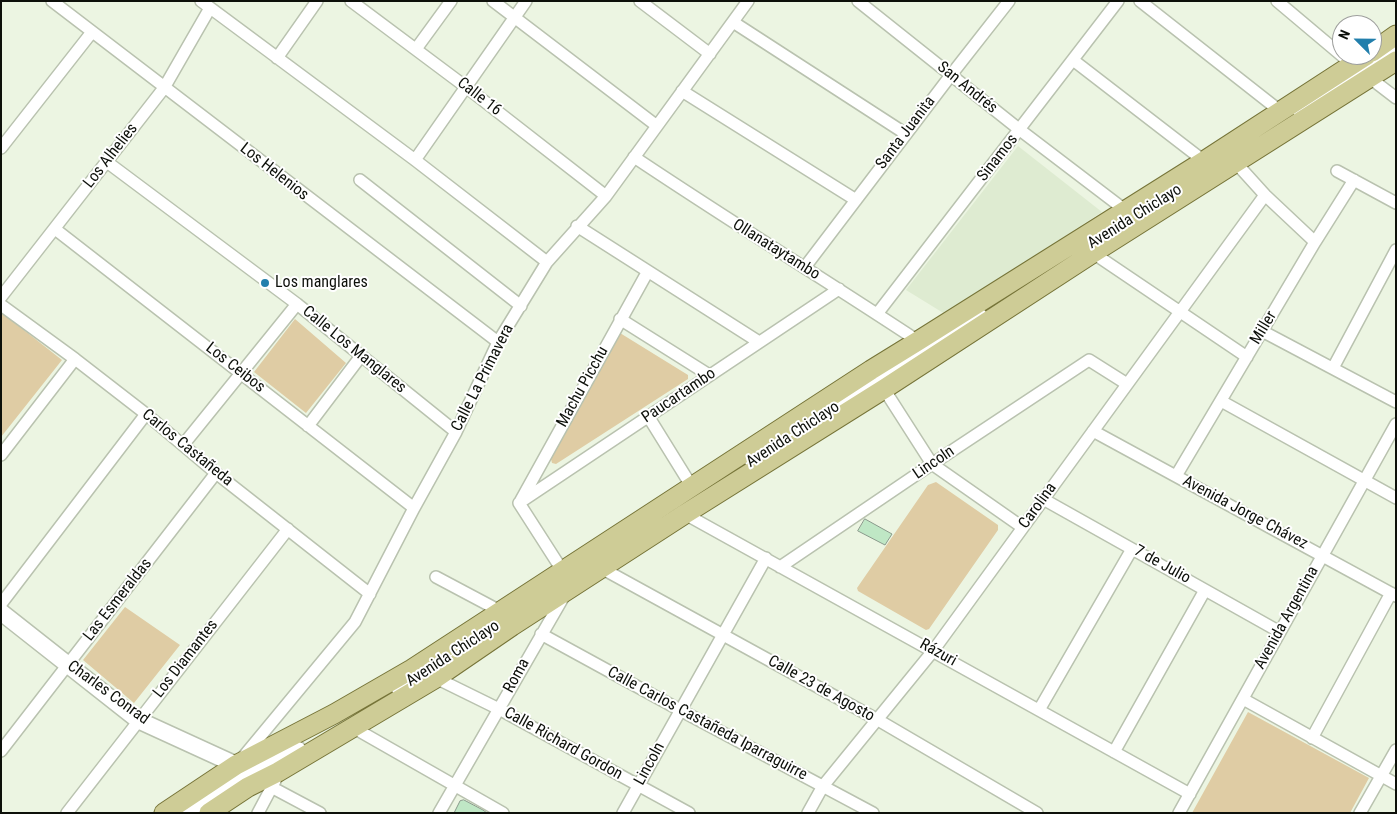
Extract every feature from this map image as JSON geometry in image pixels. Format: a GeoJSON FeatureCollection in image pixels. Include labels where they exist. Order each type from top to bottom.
{"type":"FeatureCollection","features":[{"type":"Feature","properties":{"kind":"main road"},"geometry":{"type":"LineString","coordinates":[[1382,45],[1396,35]]}},
{"type":"Feature","properties":{"kind":"main road","name":"Avenida Chiclayo"},"geometry":{"type":"LineString","coordinates":[[164,813],[412,669],[500,611],[564,581],[602,569],[684,514],[884,389],[1093,253],[1396,61]]}},
{"type":"Feature","properties":{"kind":"main road","name":"Avenida Chiclayo"},"geometry":{"type":"LineString","coordinates":[[209,813],[248,787],[276,780],[354,728],[436,678],[512,626],[594,552],[871,370],[1204,161],[1352,65]]}},
{"type":"Feature","properties":{"kind":"street","name":"Los Helenios"},"geometry":{"type":"LineString","coordinates":[[52,1],[498,342]]}},
{"type":"Feature","properties":{"kind":"street"},"geometry":{"type":"LineString","coordinates":[[277,58],[317,1]]}},
{"type":"Feature","properties":{"kind":"street","name":"Calle 16"},"geometry":{"type":"LineString","coordinates":[[351,1],[466,87],[606,196]]}},
{"type":"Feature","properties":{"kind":"street"},"geometry":{"type":"LineString","coordinates":[[416,49],[450,1]]}},
{"type":"Feature","properties":{"kind":"street"},"geometry":{"type":"LineString","coordinates":[[493,1],[657,126]]}},
{"type":"Feature","properties":{"kind":"street"},"geometry":{"type":"LineString","coordinates":[[414,160],[526,1]]}},
{"type":"Feature","properties":{"kind":"street"},"geometry":{"type":"LineString","coordinates":[[640,1],[710,54]]}},
{"type":"Feature","properties":{"kind":"street","name":"Calle La Primavera"},"geometry":{"type":"LineString","coordinates":[[244,768],[355,622],[456,432],[498,342],[547,262],[577,226],[606,196],[748,1]]}},
{"type":"Feature","properties":{"kind":"street","name":"San Andrés"},"geometry":{"type":"LineString","coordinates":[[858,1],[1020,130],[1125,210]]}},
{"type":"Feature","properties":{"kind":"street","name":"Sinamos"},"geometry":{"type":"LineString","coordinates":[[877,314],[1118,1]]}},
{"type":"Feature","properties":{"kind":"street"},"geometry":{"type":"LineString","coordinates":[[1140,1],[1280,111]]}},
{"type":"Feature","properties":{"kind":"street"},"geometry":{"type":"LineString","coordinates":[[1277,1],[1332,40]]}},
{"type":"Feature","properties":{"kind":"street","name":"Santa Juanita"},"geometry":{"type":"LineString","coordinates":[[805,267],[951,75],[1003,3]]}},
{"type":"Feature","properties":{"kind":"street"},"geometry":{"type":"LineString","coordinates":[[205,5],[414,160],[547,262]]}},
{"type":"Feature","properties":{"kind":"street","name":"Los Alhelies"},"geometry":{"type":"LineString","coordinates":[[1,297],[164,88],[205,5]]}},
{"type":"Feature","properties":{"kind":"street"},"geometry":{"type":"LineString","coordinates":[[733,22],[906,134]]}},
{"type":"Feature","properties":{"kind":"street"},"geometry":{"type":"LineString","coordinates":[[1,148],[92,32]]}},
{"type":"Feature","properties":{"kind":"street","name":"Avenida Chiclayo"},"geometry":{"type":"LineString","coordinates":[[187,813],[236,780],[244,768],[283,759],[368,710],[564,581],[1396,49]]}},
{"type":"Feature","properties":{"kind":"street"},"geometry":{"type":"LineString","coordinates":[[1073,60],[1204,161]]}},
{"type":"Feature","properties":{"kind":"street"},"geometry":{"type":"LineString","coordinates":[[1370,78],[1396,98]]}},
{"type":"Feature","properties":{"kind":"street"},"geometry":{"type":"LineString","coordinates":[[682,91],[856,200]]}},
{"type":"Feature","properties":{"kind":"street","name":"Ollanataytambo"},"geometry":{"type":"LineString","coordinates":[[634,157],[720,215],[805,267],[918,342]]}},
{"type":"Feature","properties":{"kind":"street","name":"Calle Los Manglares"},"geometry":{"type":"LineString","coordinates":[[107,162],[297,304],[456,432]]}},
{"type":"Feature","properties":{"kind":"street"},"geometry":{"type":"LineString","coordinates":[[1236,163],[1265,195],[1315,242]]}},
{"type":"Feature","properties":{"kind":"street"},"geometry":{"type":"LineString","coordinates":[[1337,171],[1396,203]]}},
{"type":"Feature","properties":{"kind":"street"},"geometry":{"type":"LineString","coordinates":[[360,180],[521,306]]}},
{"type":"Feature","properties":{"kind":"street","name":"Miller"},"geometry":{"type":"LineString","coordinates":[[1176,476],[1354,180]]}},
{"type":"Feature","properties":{"kind":"street","name":"Carolina"},"geometry":{"type":"LineString","coordinates":[[808,813],[823,786],[933,651],[1265,195]]}},
{"type":"Feature","properties":{"kind":"street"},"geometry":{"type":"LineString","coordinates":[[577,226],[759,342]]}},
{"type":"Feature","properties":{"kind":"street","name":"Los Ceibos"},"geometry":{"type":"LineString","coordinates":[[55,229],[414,508]]}},
{"type":"Feature","properties":{"kind":"street"},"geometry":{"type":"LineString","coordinates":[[1332,368],[1396,250]]}},
{"type":"Feature","properties":{"kind":"street"},"geometry":{"type":"LineString","coordinates":[[1093,253],[1247,357]]}},
{"type":"Feature","properties":{"kind":"street","name":"Machu Picchu"},"geometry":{"type":"LineString","coordinates":[[519,503],[648,271]]}},
{"type":"Feature","properties":{"kind":"street","name":"Paucartambo"},"geometry":{"type":"LineString","coordinates":[[519,503],[839,289]]}},
{"type":"Feature","properties":{"kind":"street"},"geometry":{"type":"LineString","coordinates":[[183,445],[297,304]]}},
{"type":"Feature","properties":{"kind":"street","name":"Carlos Castañeda"},"geometry":{"type":"LineString","coordinates":[[1,305],[146,414],[216,473],[370,594]]}},
{"type":"Feature","properties":{"kind":"street"},"geometry":{"type":"LineString","coordinates":[[620,319],[709,375]]}},
{"type":"Feature","properties":{"kind":"street"},"geometry":{"type":"LineString","coordinates":[[1262,331],[1396,402]]}},
{"type":"Feature","properties":{"kind":"street"},"geometry":{"type":"LineString","coordinates":[[308,426],[361,356]]}},
{"type":"Feature","properties":{"kind":"street"},"geometry":{"type":"LineString","coordinates":[[1,455],[75,359]]}},
{"type":"Feature","properties":{"kind":"street","name":"Lincoln"},"geometry":{"type":"LineString","coordinates":[[780,566],[1089,360],[1127,384]]}},
{"type":"Feature","properties":{"kind":"street"},"geometry":{"type":"LineString","coordinates":[[884,389],[932,464],[1022,528]]}},
{"type":"Feature","properties":{"kind":"street"},"geometry":{"type":"LineString","coordinates":[[1221,401],[1396,498]]}},
{"type":"Feature","properties":{"kind":"street"},"geometry":{"type":"LineString","coordinates":[[1,604],[146,414]]}},
{"type":"Feature","properties":{"kind":"street"},"geometry":{"type":"LineString","coordinates":[[648,416],[692,487]]}},
{"type":"Feature","properties":{"kind":"street","name":"Avenida Argentina"},"geometry":{"type":"LineString","coordinates":[[1179,813],[1396,424]]}},
{"type":"Feature","properties":{"kind":"street","name":"Avenida Jorge Chávez"},"geometry":{"type":"LineString","coordinates":[[1093,430],[1393,595]]}},
{"type":"Feature","properties":{"kind":"street","name":"Las Esmeraldas"},"geometry":{"type":"LineString","coordinates":[[1,751],[216,473]]}},
{"type":"Feature","properties":{"kind":"street","name":"7 de Julio"},"geometry":{"type":"LineString","coordinates":[[1043,499],[1280,632]]}},
{"type":"Feature","properties":{"kind":"street"},"geometry":{"type":"LineString","coordinates":[[519,503],[564,581]]}},
{"type":"Feature","properties":{"kind":"street","name":"Rázuri"},"geometry":{"type":"LineString","coordinates":[[684,514],[1190,794]]}},
{"type":"Feature","properties":{"kind":"street","name":"Los Diamantes"},"geometry":{"type":"LineString","coordinates":[[67,813],[288,529]]}},
{"type":"Feature","properties":{"kind":"street"},"geometry":{"type":"LineString","coordinates":[[1039,710],[1132,549]]}},
{"type":"Feature","properties":{"kind":"street","name":"Lincoln"},"geometry":{"type":"LineString","coordinates":[[623,813],[766,558]]}},
{"type":"Feature","properties":{"kind":"street","name":"Calle 23 de Agosto"},"geometry":{"type":"LineString","coordinates":[[602,569],[878,720],[1038,813]]}},
{"type":"Feature","properties":{"kind":"street"},"geometry":{"type":"LineString","coordinates":[[436,577],[500,611]]}},
{"type":"Feature","properties":{"kind":"street","name":"Roma"},"geometry":{"type":"LineString","coordinates":[[439,813],[541,634],[564,581]]}},
{"type":"Feature","properties":{"kind":"street"},"geometry":{"type":"LineString","coordinates":[[1114,752],[1205,590]]}},
{"type":"Feature","properties":{"kind":"street"},"geometry":{"type":"LineString","coordinates":[[1312,738],[1393,595]]}},
{"type":"Feature","properties":{"kind":"street","name":"Charles Conrad"},"geometry":{"type":"LineString","coordinates":[[1,612],[138,720],[244,768]]}},
{"type":"Feature","properties":{"kind":"street","name":"Calle Carlos Castañeda Iparraguirre"},"geometry":{"type":"LineString","coordinates":[[541,634],[873,813]]}},
{"type":"Feature","properties":{"kind":"street","name":"Calle Richard Gordon"},"geometry":{"type":"LineString","coordinates":[[436,678],[499,709],[688,813]]}},
{"type":"Feature","properties":{"kind":"street"},"geometry":{"type":"LineString","coordinates":[[1243,699],[1396,784]]}},
{"type":"Feature","properties":{"kind":"street"},"geometry":{"type":"LineString","coordinates":[[354,728],[503,813]]}},
{"type":"Feature","properties":{"kind":"street"},"geometry":{"type":"LineString","coordinates":[[1360,813],[1396,750]]}},
{"type":"Feature","properties":{"kind":"street"},"geometry":{"type":"LineString","coordinates":[[258,813],[276,780],[320,813]]}},
{"type":"Feature","properties":{"kind":"shaded area"},"geometry":{"type":"Polygon","coordinates":[[[1018,146],[1102,212],[945,314],[906,290],[1018,146]]]}},
{"type":"Feature","properties":{"kind":"shaded area"},"geometry":{"type":"Polygon","coordinates":[[[1,312],[62,360],[1,437],[1,312]]]}},
{"type":"Feature","properties":{"kind":"shaded area"},"geometry":{"type":"Polygon","coordinates":[[[295,319],[346,363],[306,413],[254,372],[295,319]]]}},
{"type":"Feature","properties":{"kind":"shaded area"},"geometry":{"type":"Polygon","coordinates":[[[620,333],[688,375],[688,379],[556,464],[552,463],[551,459],[620,333]]]}},
{"type":"Feature","properties":{"kind":"shaded area"},"geometry":{"type":"Polygon","coordinates":[[[936,482],[998,525],[998,530],[929,629],[926,630],[858,591],[857,588],[928,485],[936,482]]]}},
{"type":"Feature","properties":{"kind":"shaded area"},"geometry":{"type":"Polygon","coordinates":[[[125,607],[180,645],[134,703],[83,660],[125,607]]]}},
{"type":"Feature","properties":{"kind":"shaded area"},"geometry":{"type":"Polygon","coordinates":[[[1248,712],[1369,778],[1350,813],[1192,813],[1248,712]]]}},
{"type":"Feature","properties":{"kind":"building"},"geometry":{"type":"Polygon","coordinates":[[[865,519],[892,534],[885,545],[858,531],[865,519]]]}},
{"type":"Feature","properties":{"kind":"building"},"geometry":{"type":"Polygon","coordinates":[[[464,800],[487,813],[454,813],[460,801],[464,800]]]}},
{"type":"Feature","properties":{"kind":"place","name":"Los manglares"},"geometry":{"type":"Point","coordinates":[265,283]}}]}
